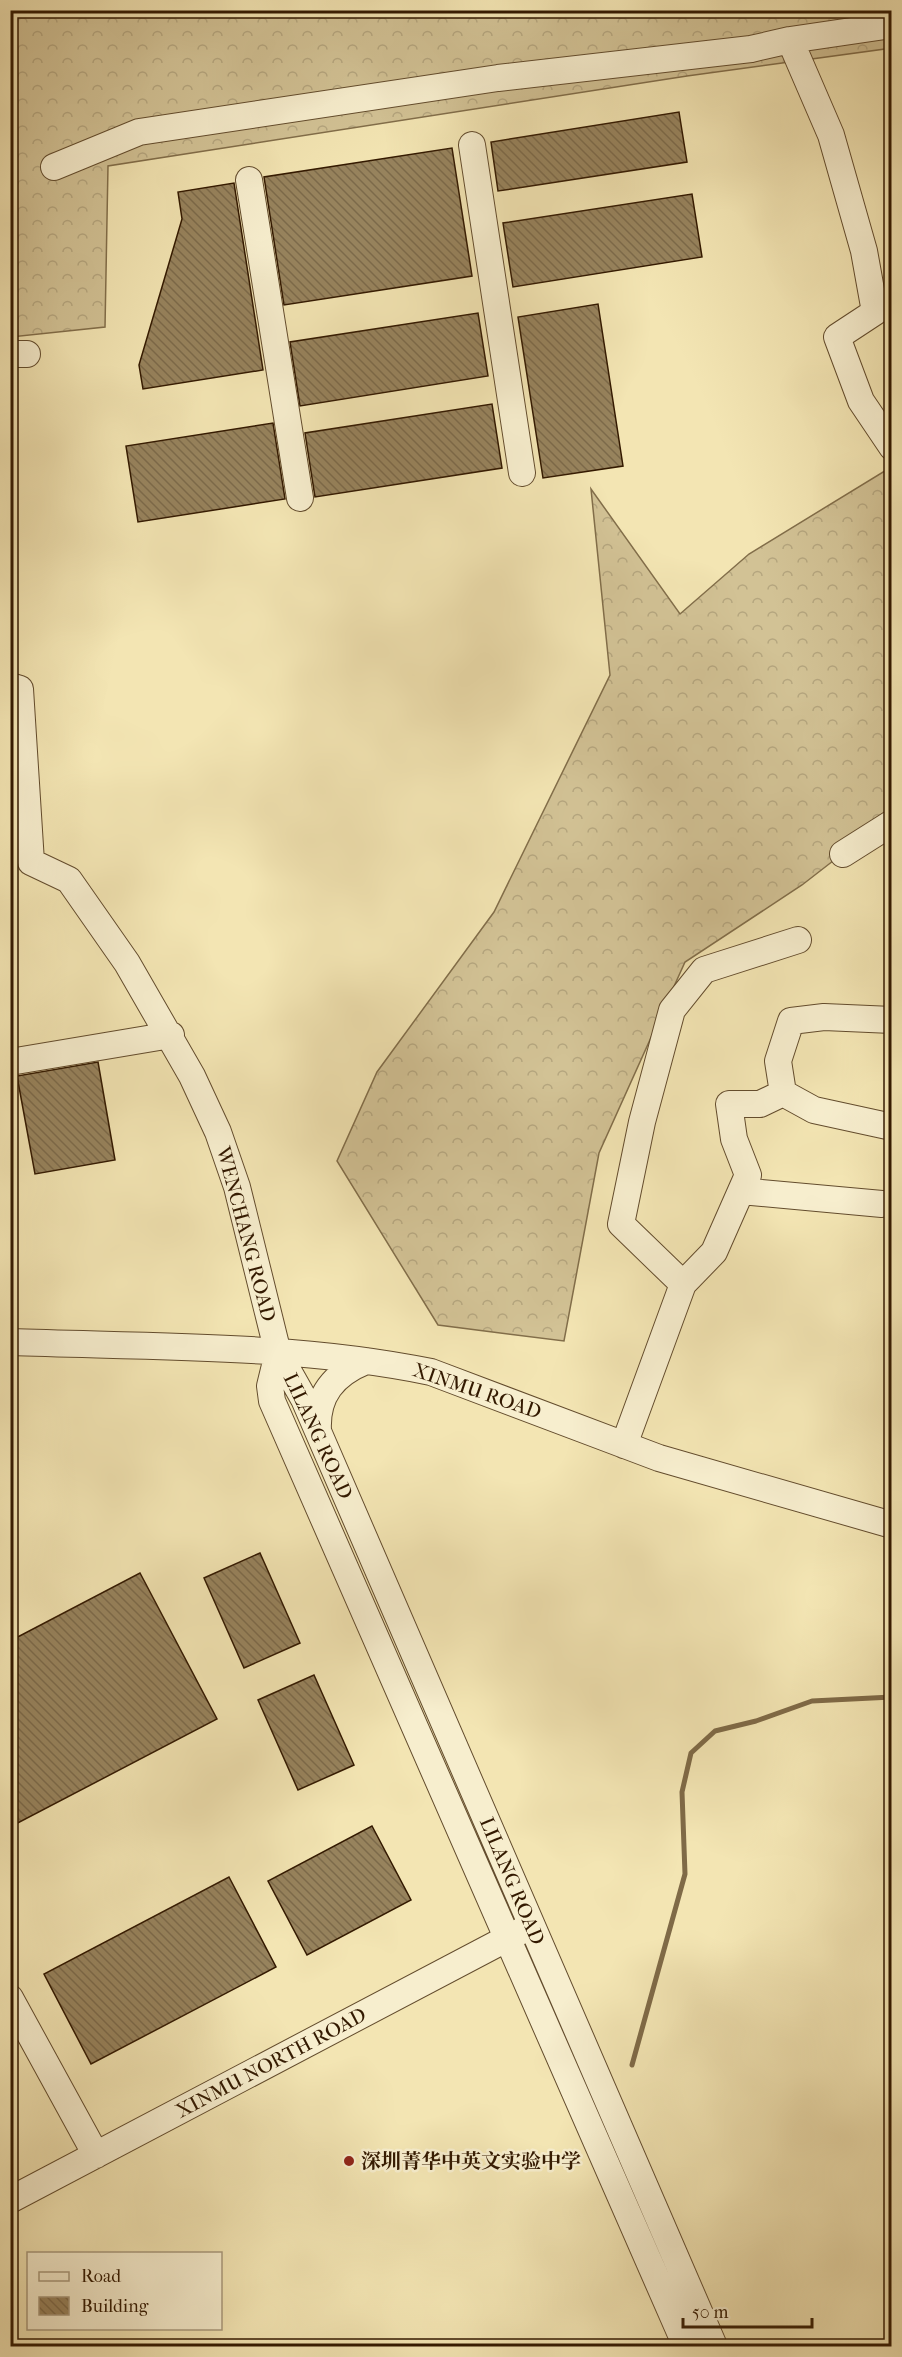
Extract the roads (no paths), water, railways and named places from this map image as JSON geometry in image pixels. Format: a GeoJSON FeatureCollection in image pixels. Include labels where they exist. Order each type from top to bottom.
{"type":"FeatureCollection","features":[{"type":"Feature","properties":{"kind":"street"},"geometry":{"type":"LineString","coordinates":[[54,167],[139,132],[498,78],[751,49],[790,40],[891,25]]}},
{"type":"Feature","properties":{"kind":"street"},"geometry":{"type":"LineString","coordinates":[[790,40],[831,135],[864,251],[875,312],[837,337],[861,401],[891,447]]}},
{"type":"Feature","properties":{"kind":"street"},"geometry":{"type":"LineString","coordinates":[[472,145],[522,473]]}},
{"type":"Feature","properties":{"kind":"street"},"geometry":{"type":"LineString","coordinates":[[249,180],[300,498]]}},
{"type":"Feature","properties":{"kind":"street","name":"WENCHANG ROAD"},"geometry":{"type":"LineString","coordinates":[[10,686],[20,689],[31,862],[69,880],[127,963],[171,1035],[218,1132],[237,1187],[278,1353]]}},
{"type":"Feature","properties":{"kind":"street"},"geometry":{"type":"LineString","coordinates":[[843,854],[891,823]]}},
{"type":"Feature","properties":{"kind":"street"},"geometry":{"type":"LineString","coordinates":[[683,1284],[621,1224],[642,1122],[672,1010],[704,970],[798,940]]}},
{"type":"Feature","properties":{"kind":"street"},"geometry":{"type":"LineString","coordinates":[[783,1093],[778,1061],[791,1022],[824,1017],[891,1020]]}},
{"type":"Feature","properties":{"kind":"street"},"geometry":{"type":"LineString","coordinates":[[10,1062],[171,1035]]}},
{"type":"Feature","properties":{"kind":"street"},"geometry":{"type":"LineString","coordinates":[[624,1445],[683,1284],[714,1252],[748,1175],[734,1139],[729,1104],[760,1104],[783,1093]]}},
{"type":"Feature","properties":{"kind":"street"},"geometry":{"type":"LineString","coordinates":[[783,1093],[814,1110],[891,1127]]}},
{"type":"Feature","properties":{"kind":"street"},"geometry":{"type":"LineString","coordinates":[[741,1191],[882,1204]]}},
{"type":"Feature","properties":{"kind":"street","name":"XINMU ROAD"},"geometry":{"type":"LineString","coordinates":[[10,1342],[278,1353],[366,1361],[431,1372],[624,1445],[703,1472],[891,1525]]}},
{"type":"Feature","properties":{"kind":"street","name":"LILANG ROAD"},"geometry":{"type":"LineString","coordinates":[[278,1353],[297,1383],[714,2346]]}},
{"type":"Feature","properties":{"kind":"street","name":"LILANG ROAD"},"geometry":{"type":"LineString","coordinates":[[278,1353],[270,1386],[272,1401],[686,2346]]}},
{"type":"Feature","properties":{"kind":"street"},"geometry":{"type":"LineString","coordinates":[[318,1431],[317,1416],[327,1388],[347,1368],[366,1361]]}},
{"type":"Feature","properties":{"kind":"street","name":"XINMU NORTH ROAD"},"geometry":{"type":"LineString","coordinates":[[10,2181],[92,2147],[528,1918]]}},
{"type":"Feature","properties":{"kind":"street"},"geometry":{"type":"LineString","coordinates":[[10,1998],[92,2147]]}},
{"type":"Feature","properties":{"kind":"street","name":"XINMU NORTH ROAD"},"geometry":{"type":"LineString","coordinates":[[10,2200],[92,2147]]}},
{"type":"Feature","properties":{"kind":"waterway"},"geometry":{"type":"LineString","coordinates":[[632,2065],[685,1874],[682,1792],[691,1753],[715,1731],[756,1721],[812,1701],[892,1697]]}},
{"type":"Feature","properties":{"kind":"place","name":"深圳菁华中英文实验中学"},"geometry":{"type":"Point","coordinates":[349,2161]}}]}
